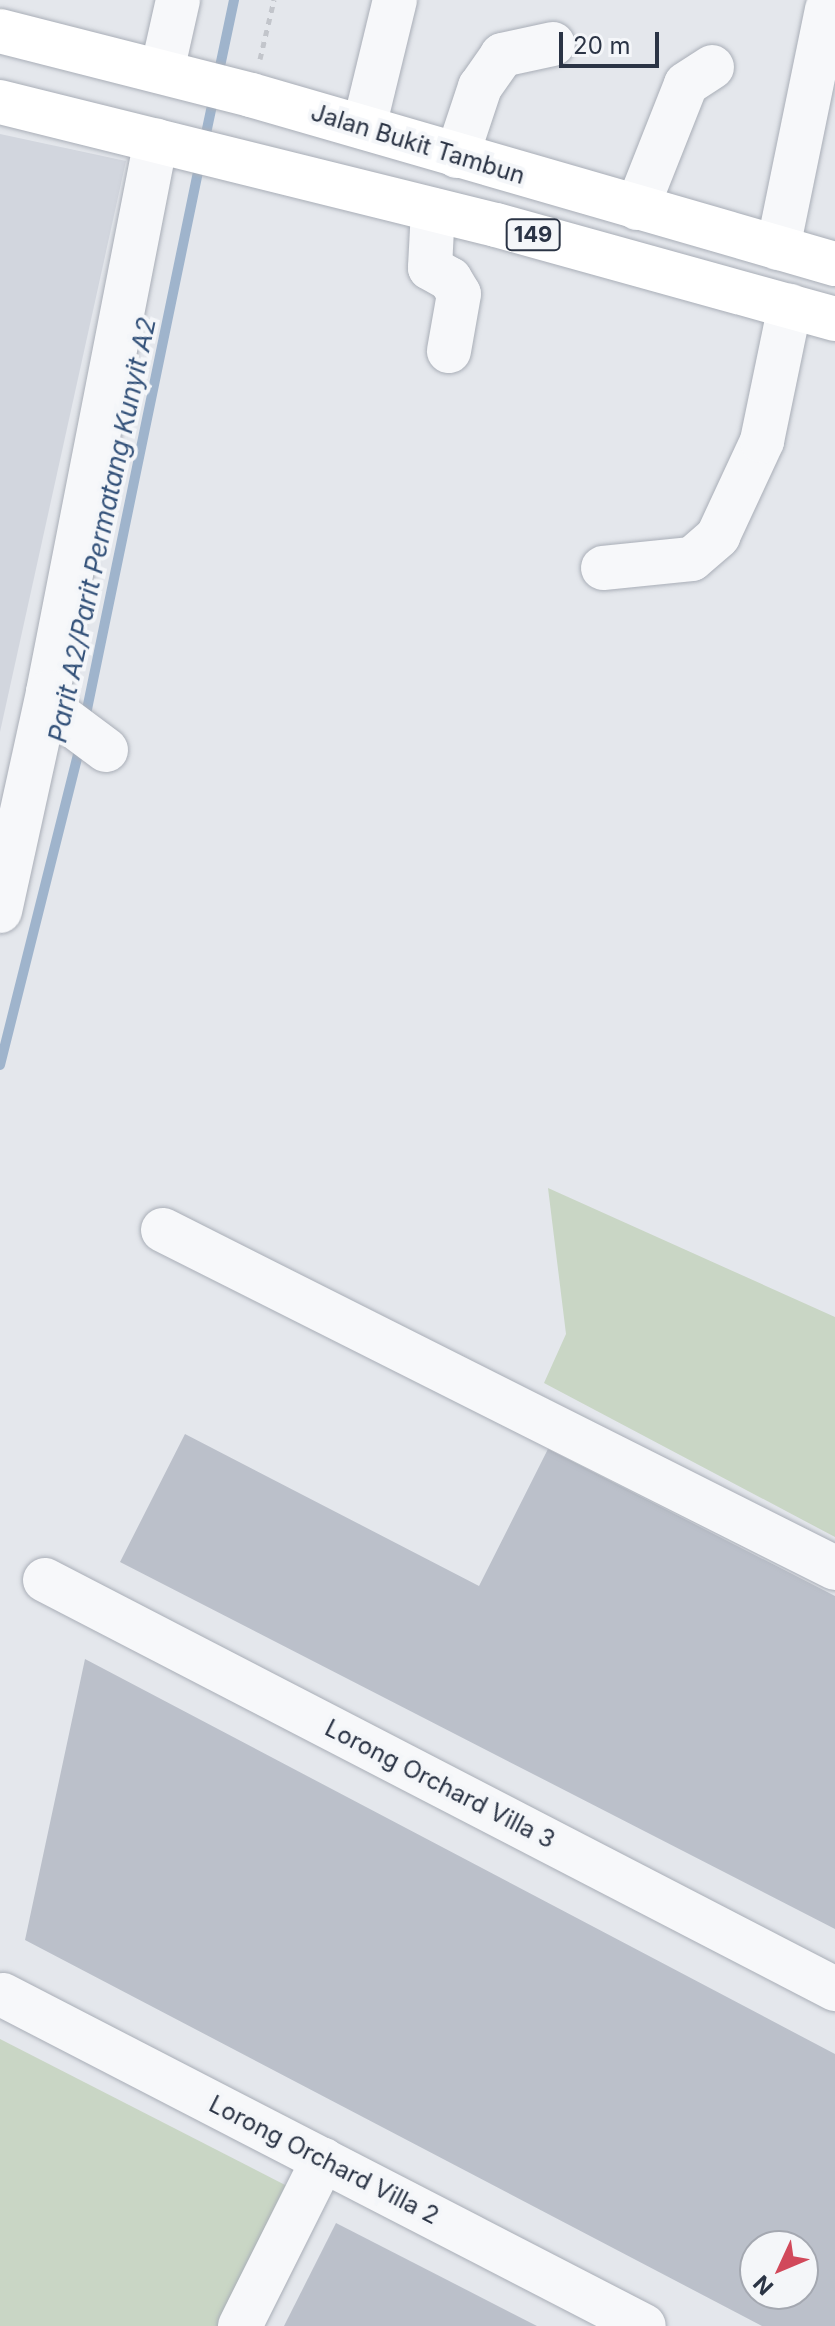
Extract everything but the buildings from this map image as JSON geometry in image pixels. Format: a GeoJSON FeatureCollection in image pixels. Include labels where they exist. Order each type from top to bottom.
{"type":"FeatureCollection","features":[{"type":"Feature","properties":{"kind":"main road","name":"Jalan Bukit Tambun"},"geometry":{"type":"LineString","coordinates":[[0,31],[247,94],[835,264]]}},
{"type":"Feature","properties":{"kind":"main road","name":"149"},"geometry":{"type":"LineString","coordinates":[[0,102],[433,210],[835,319]]}},
{"type":"Feature","properties":{"kind":"street"},"geometry":{"type":"LineString","coordinates":[[168,74],[178,0]]}},
{"type":"Feature","properties":{"kind":"street"},"geometry":{"type":"LineString","coordinates":[[364,127],[395,0]]}},
{"type":"Feature","properties":{"kind":"street"},"geometry":{"type":"LineString","coordinates":[[778,248],[827,9]]}},
{"type":"Feature","properties":{"kind":"street"},"geometry":{"type":"LineString","coordinates":[[457,156],[480,87],[502,55],[553,44]]}},
{"type":"Feature","properties":{"kind":"street"},"geometry":{"type":"LineString","coordinates":[[637,208],[686,84],[712,67]]}},
{"type":"Feature","properties":{"kind":"street"},"geometry":{"type":"LineString","coordinates":[[0,911],[54,703],[160,142]]}},
{"type":"Feature","properties":{"kind":"street"},"geometry":{"type":"LineString","coordinates":[[433,210],[430,268],[450,279],[459,294],[449,351]]}},
{"type":"Feature","properties":{"kind":"street"},"geometry":{"type":"LineString","coordinates":[[603,568],[692,559],[718,536],[762,441],[790,306]]}},
{"type":"Feature","properties":{"kind":"street"},"geometry":{"type":"LineString","coordinates":[[54,703],[106,750]]}},
{"type":"Feature","properties":{"kind":"street"},"geometry":{"type":"LineString","coordinates":[[163,1230],[835,1568]]}},
{"type":"Feature","properties":{"kind":"street","name":"Lorong Orchard Villa 3"},"geometry":{"type":"LineString","coordinates":[[45,1580],[835,1989]]}},
{"type":"Feature","properties":{"kind":"street","name":"Lorong Orchard Villa 2"},"geometry":{"type":"LineString","coordinates":[[3,1995],[644,2326]]}},
{"type":"Feature","properties":{"kind":"street"},"geometry":{"type":"LineString","coordinates":[[240,2326],[323,2160]]}},
{"type":"Feature","properties":{"kind":"path"},"geometry":{"type":"LineString","coordinates":[[247,94],[274,0]]}},
{"type":"Feature","properties":{"kind":"shaded area"},"geometry":{"type":"Polygon","coordinates":[[[0,134],[126,161],[0,732],[0,134]]]}},
{"type":"Feature","properties":{"kind":"green space"},"geometry":{"type":"Polygon","coordinates":[[[548,1188],[835,1317],[835,1537],[544,1383],[566,1334],[548,1188]]]}},
{"type":"Feature","properties":{"kind":"green space"},"geometry":{"type":"Polygon","coordinates":[[[0,2039],[289,2187],[226,2326],[0,2326],[0,2039]]]}},
{"type":"Feature","properties":{"kind":"waterway","name":"Parit A2/Parit Permatang Kunyit A2"},"geometry":{"type":"LineString","coordinates":[[218,76],[234,0]]}},
{"type":"Feature","properties":{"kind":"waterway","name":"Parit A2/Parit Permatang Kunyit A2"},"geometry":{"type":"LineString","coordinates":[[204,143],[214,96]]}},
{"type":"Feature","properties":{"kind":"waterway","name":"Parit A2/Parit Permatang Kunyit A2"},"geometry":{"type":"LineString","coordinates":[[85,719],[200,162]]}},
{"type":"Feature","properties":{"kind":"waterway","name":"Parit A2/Parit Permatang Kunyit A2"},"geometry":{"type":"LineString","coordinates":[[0,1065],[80,746]]}}]}
